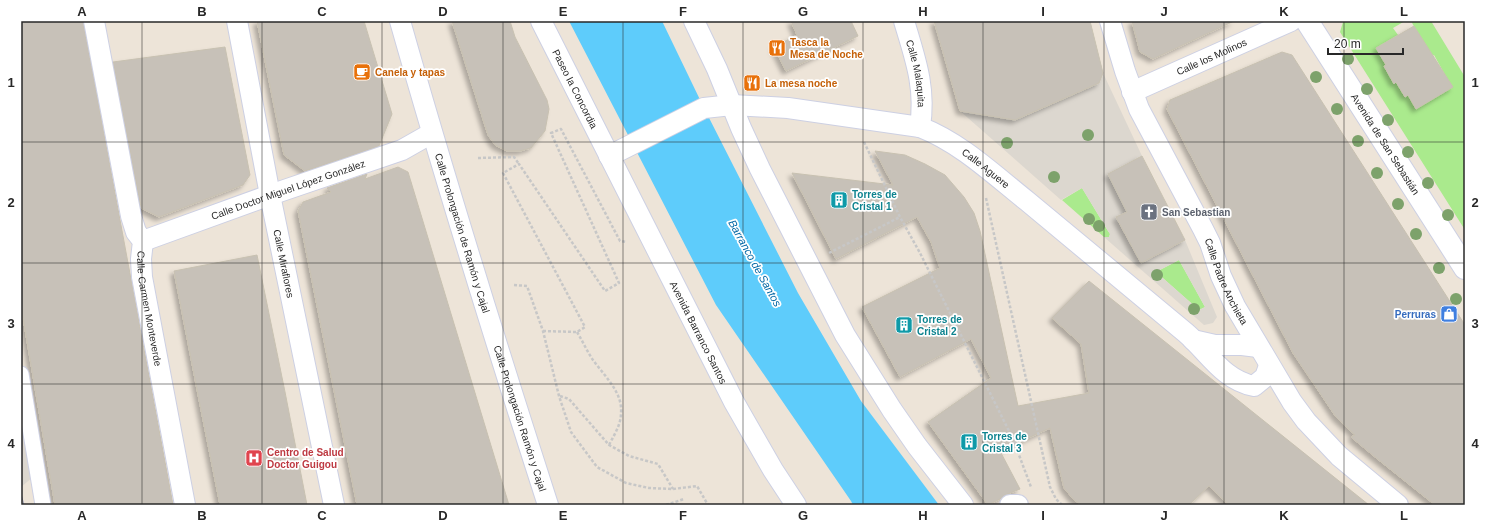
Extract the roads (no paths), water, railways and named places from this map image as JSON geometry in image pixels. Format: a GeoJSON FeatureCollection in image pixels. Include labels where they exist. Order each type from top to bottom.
{"type":"FeatureCollection","features":[{"type":"Feature","properties":{"kind":"street","name":"Calle Carmen Monteverde"},"geometry":{"type":"LineString","coordinates":[[94,21],[131,216],[136,232],[143,242],[141,259],[142,277],[185,505]]}},
{"type":"Feature","properties":{"kind":"street","name":"Calle Miraflores"},"geometry":{"type":"LineString","coordinates":[[237,21],[270,195],[334,505]]}},
{"type":"Feature","properties":{"kind":"street"},"geometry":{"type":"LineString","coordinates":[[400,21],[432,133]]}},
{"type":"Feature","properties":{"kind":"street","name":"Paseo la Concordia"},"geometry":{"type":"LineString","coordinates":[[541,21],[609,156]]}},
{"type":"Feature","properties":{"kind":"street"},"geometry":{"type":"LineString","coordinates":[[694,21],[717,69],[760,169],[845,335],[896,416],[917,446],[963,505]]}},
{"type":"Feature","properties":{"kind":"street","name":"Calle Malaquita"},"geometry":{"type":"LineString","coordinates":[[904,21],[923,93],[923,110],[920,126]]}},
{"type":"Feature","properties":{"kind":"street","name":"Calle Padre Anchieta"},"geometry":{"type":"LineString","coordinates":[[1110,21],[1132,92],[1139,109],[1210,243],[1216,265],[1235,306],[1269,366],[1292,402],[1321,438],[1339,456],[1398,505]]}},
{"type":"Feature","properties":{"kind":"street","name":"Calle los Molinos"},"geometry":{"type":"LineString","coordinates":[[1132,92],[1291,21]]}},
{"type":"Feature","properties":{"kind":"street","name":"Avenida de San Sebastián"},"geometry":{"type":"LineString","coordinates":[[1307,21],[1465,268]]}},
{"type":"Feature","properties":{"kind":"street","name":"Calle Aguere"},"geometry":{"type":"LineString","coordinates":[[609,156],[704,108],[732,105],[788,108],[920,126],[956,144],[1107,266],[1193,340],[1210,359],[1231,378],[1244,384],[1254,386],[1265,377],[1269,366]]}},
{"type":"Feature","properties":{"kind":"street","name":"Calle Doctor Miguel López González"},"geometry":{"type":"LineString","coordinates":[[143,242],[270,195],[402,150],[432,133]]}},
{"type":"Feature","properties":{"kind":"street","name":"Calle Prolongación de Ramón y Cajal"},"geometry":{"type":"LineString","coordinates":[[432,133],[492,332]]}},
{"type":"Feature","properties":{"kind":"street","name":"Avenida Barranco Santos"},"geometry":{"type":"LineString","coordinates":[[609,156],[734,402],[796,505]]}},
{"type":"Feature","properties":{"kind":"street","name":"Calle Prolongación Ramón y Cajal"},"geometry":{"type":"LineString","coordinates":[[492,332],[548,505]]}},
{"type":"Feature","properties":{"kind":"street","name":"Calle Aguere"},"geometry":{"type":"LineString","coordinates":[[1193,340],[1215,345],[1242,345],[1258,347]]}},
{"type":"Feature","properties":{"kind":"street"},"geometry":{"type":"LineString","coordinates":[[21,374],[43,505]]}},
{"type":"Feature","properties":{"kind":"street"},"geometry":{"type":"LineString","coordinates":[[1010,505],[1018,505]]}},
{"type":"Feature","properties":{"kind":"water","name":"Barranco de Santos"},"geometry":{"type":"Polygon","coordinates":[[[569,21],[662,21],[704,108],[798,293],[861,401],[939,505],[853,505],[716,305],[569,21]]]}},
{"type":"Feature","properties":{"kind":"tram line"},"geometry":{"type":"LineString","coordinates":[[21,494],[24,505]]}},
{"type":"Feature","properties":{"kind":"place","name":"Tasca la Mesa de Noche"},"geometry":{"type":"Point","coordinates":[777,48]}},
{"type":"Feature","properties":{"kind":"place","name":"Canela y tapas"},"geometry":{"type":"Point","coordinates":[362,72]}},
{"type":"Feature","properties":{"kind":"place","name":"La mesa noche"},"geometry":{"type":"Point","coordinates":[752,83]}},
{"type":"Feature","properties":{"kind":"place","name":"Torres de Cristal 1"},"geometry":{"type":"Point","coordinates":[839,200]}},
{"type":"Feature","properties":{"kind":"place","name":"San Sebastian"},"geometry":{"type":"Point","coordinates":[1149,212]}},
{"type":"Feature","properties":{"kind":"place","name":"Perruras"},"geometry":{"type":"Point","coordinates":[1449,314]}},
{"type":"Feature","properties":{"kind":"place","name":"Torres de Cristal 2"},"geometry":{"type":"Point","coordinates":[904,325]}},
{"type":"Feature","properties":{"kind":"place","name":"Torres de Cristal 3"},"geometry":{"type":"Point","coordinates":[969,442]}},
{"type":"Feature","properties":{"kind":"place","name":"Centro de Salud Doctor Guigou"},"geometry":{"type":"Point","coordinates":[254,458]}}]}
